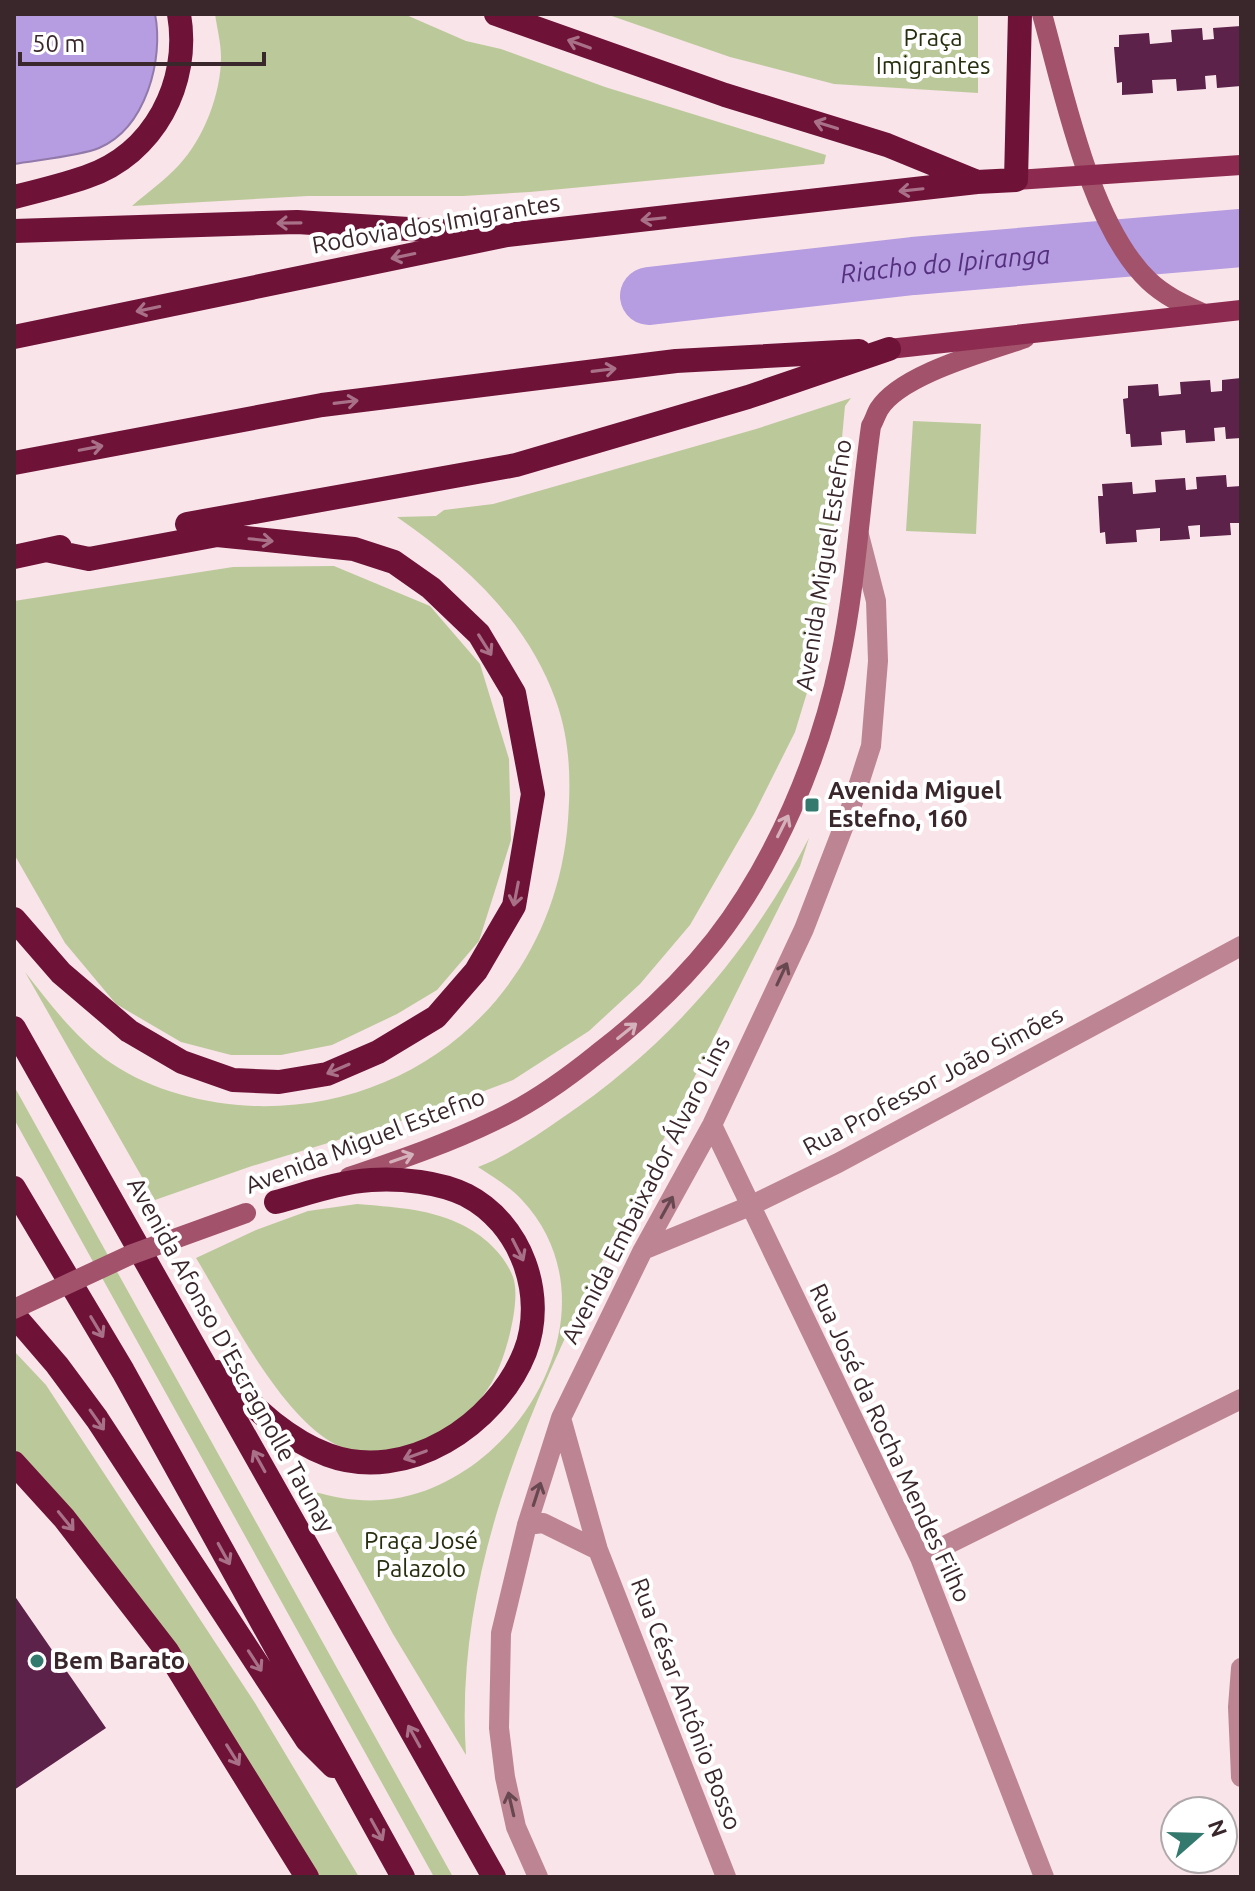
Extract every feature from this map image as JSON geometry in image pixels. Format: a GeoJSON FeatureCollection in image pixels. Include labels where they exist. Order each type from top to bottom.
{"type":"FeatureCollection","features":[{"type":"Feature","properties":{"kind":"highway"},"geometry":{"type":"LineString","coordinates":[[14,197],[89,177],[135,150],[157,124],[171,97],[182,51],[179,14]]}},
{"type":"Feature","properties":{"kind":"highway"},"geometry":{"type":"LineString","coordinates":[[496,14],[725,95],[887,145],[977,182]]}},
{"type":"Feature","properties":{"kind":"highway"},"geometry":{"type":"LineString","coordinates":[[1016,180],[1020,14]]}},
{"type":"Feature","properties":{"kind":"highway","name":"Rodovia dos Imigrantes"},"geometry":{"type":"LineString","coordinates":[[14,337],[507,235],[1016,180]]}},
{"type":"Feature","properties":{"kind":"highway"},"geometry":{"type":"LineString","coordinates":[[14,231],[297,222],[507,235]]}},
{"type":"Feature","properties":{"kind":"highway"},"geometry":{"type":"LineString","coordinates":[[14,463],[322,405],[676,361],[889,349]]}},
{"type":"Feature","properties":{"kind":"highway"},"geometry":{"type":"LineString","coordinates":[[14,557],[516,465],[748,397],[889,349]]}},
{"type":"Feature","properties":{"kind":"highway"},"geometry":{"type":"LineString","coordinates":[[14,919],[61,973],[118,1022],[182,1062],[233,1080],[279,1082],[327,1074],[378,1052],[436,1017],[476,971],[514,906],[533,794],[514,693],[479,634],[431,588],[394,562],[354,549],[217,535],[89,559],[46,550]]}},
{"type":"Feature","properties":{"kind":"highway","name":"Avenida Afonso D'Escragnolle Taunay"},"geometry":{"type":"LineString","coordinates":[[14,1028],[494,1877]]}},
{"type":"Feature","properties":{"kind":"highway"},"geometry":{"type":"LineString","coordinates":[[197,1352],[268,1421],[330,1456],[360,1462],[390,1463],[448,1441],[473,1423],[513,1376],[526,1351],[532,1322],[533,1293],[515,1242],[503,1224],[484,1208],[465,1195],[430,1184],[369,1180],[276,1202]]}},
{"type":"Feature","properties":{"kind":"highway"},"geometry":{"type":"LineString","coordinates":[[14,1188],[123,1371],[403,1877]]}},
{"type":"Feature","properties":{"kind":"highway"},"geometry":{"type":"LineString","coordinates":[[14,1315],[57,1365],[97,1419],[307,1740],[351,1783]]}},
{"type":"Feature","properties":{"kind":"highway"},"geometry":{"type":"LineString","coordinates":[[14,1463],[64,1518],[167,1651],[307,1877]]}},
{"type":"Feature","properties":{"kind":"main road"},"geometry":{"type":"LineString","coordinates":[[1042,14],[1087,174],[1129,258],[1147,280],[1167,296],[1202,313]]}},
{"type":"Feature","properties":{"kind":"main road"},"geometry":{"type":"LineString","coordinates":[[1016,180],[1241,165]]}},
{"type":"Feature","properties":{"kind":"main road"},"geometry":{"type":"LineString","coordinates":[[889,349],[1241,310]]}},
{"type":"Feature","properties":{"kind":"main road","name":"Avenida Miguel Estefno"},"geometry":{"type":"LineString","coordinates":[[14,1309],[130,1255],[429,1149],[498,1120],[558,1084],[636,1024],[714,941],[747,894],[803,787],[825,721],[840,659],[871,426],[879,409],[900,388],[920,377],[1036,333]]}},
{"type":"Feature","properties":{"kind":"street","name":"Avenida Embaixador Álvaro Lins"},"geometry":{"type":"LineString","coordinates":[[538,1877],[516,1827],[505,1777],[499,1728],[501,1633],[527,1525],[561,1418],[643,1250],[712,1125],[804,929],[853,802],[871,746],[878,661],[876,601],[858,532]]}},
{"type":"Feature","properties":{"kind":"street","name":"Rua Professor João Simões"},"geometry":{"type":"LineString","coordinates":[[643,1250],[750,1206],[838,1163],[1241,946]]}},
{"type":"Feature","properties":{"kind":"street","name":"Rua José da Rocha Mendes Filho"},"geometry":{"type":"LineString","coordinates":[[712,1125],[920,1558],[1044,1877]]}},
{"type":"Feature","properties":{"kind":"street"},"geometry":{"type":"LineString","coordinates":[[920,1558],[1241,1399]]}},
{"type":"Feature","properties":{"kind":"street","name":"Rua César Antônio Bosso"},"geometry":{"type":"LineString","coordinates":[[561,1418],[598,1550],[726,1877]]}},
{"type":"Feature","properties":{"kind":"street"},"geometry":{"type":"LineString","coordinates":[[527,1525],[543,1523],[598,1550]]}},
{"type":"Feature","properties":{"kind":"street"},"geometry":{"type":"LineString","coordinates":[[1241,1668],[1238,1707],[1241,1777]]}},
{"type":"Feature","properties":{"kind":"green space"},"geometry":{"type":"Polygon","coordinates":[[[215,14],[404,14],[466,41],[501,49],[605,87],[826,155],[824,164],[530,192],[463,196],[308,196],[132,206],[179,165],[203,129],[220,71],[215,14]]]}},
{"type":"Feature","properties":{"kind":"green space","name":"Praça Imigrantes"},"geometry":{"type":"Polygon","coordinates":[[[606,14],[978,14],[978,93],[834,84],[730,57],[606,14]]]}},
{"type":"Feature","properties":{"kind":"green space"},"geometry":{"type":"Polygon","coordinates":[[[851,398],[845,406],[823,640],[795,732],[754,814],[690,925],[640,984],[589,1031],[513,1080],[420,1115],[249,1167],[155,1200],[25,972],[86,1043],[111,1063],[144,1081],[198,1099],[236,1105],[316,1102],[373,1087],[424,1062],[470,1028],[508,985],[538,936],[558,880],[568,820],[568,760],[561,716],[544,672],[529,645],[492,597],[447,555],[397,517],[436,516],[444,510],[493,504],[756,429],[851,398]]]}},
{"type":"Feature","properties":{"kind":"green space"},"geometry":{"type":"Polygon","coordinates":[[[913,421],[981,424],[976,534],[906,531],[913,421]]]}},
{"type":"Feature","properties":{"kind":"green space"},"geometry":{"type":"Polygon","coordinates":[[[334,566],[430,606],[480,664],[509,759],[511,840],[479,941],[437,990],[397,1014],[332,1045],[281,1055],[231,1055],[181,1042],[116,1004],[65,943],[14,854],[14,601],[233,567],[334,566]]]}},
{"type":"Feature","properties":{"kind":"green space","name":"Praça José Palazolo"},"geometry":{"type":"Polygon","coordinates":[[[809,838],[800,866],[578,1312],[545,1382],[517,1454],[493,1527],[475,1601],[466,1677],[466,1755],[393,1634],[315,1492],[363,1500],[387,1500],[411,1495],[454,1477],[492,1450],[523,1414],[546,1373],[560,1329],[561,1284],[549,1240],[522,1200],[478,1167],[532,1139],[562,1118],[601,1090],[672,1028],[704,994],[761,920],[809,838]]]}},
{"type":"Feature","properties":{"kind":"green space"},"geometry":{"type":"Polygon","coordinates":[[[14,1086],[453,1877],[434,1877],[14,1119],[14,1086]]]}},
{"type":"Feature","properties":{"kind":"green space"},"geometry":{"type":"Polygon","coordinates":[[[357,1204],[421,1211],[467,1227],[498,1252],[509,1268],[515,1288],[506,1349],[495,1377],[480,1400],[462,1420],[429,1438],[401,1448],[373,1453],[358,1452],[331,1442],[291,1407],[239,1332],[196,1258],[256,1230],[308,1211],[357,1204]]]}},
{"type":"Feature","properties":{"kind":"green space"},"geometry":{"type":"Polygon","coordinates":[[[14,1351],[46,1385],[255,1703],[359,1877],[318,1877],[101,1555],[14,1448],[14,1351]]]}},
{"type":"Feature","properties":{"kind":"shaded area"},"geometry":{"type":"Polygon","coordinates":[[[14,14],[155,14],[157,51],[148,90],[129,125],[115,138],[91,151],[14,164],[14,14]]]}},
{"type":"Feature","properties":{"kind":"building"},"geometry":{"type":"Polygon","coordinates":[[[1241,26],[1241,86],[1217,88],[1216,75],[1205,76],[1206,89],[1177,91],[1176,79],[1152,80],[1153,93],[1122,95],[1122,82],[1117,83],[1114,47],[1119,47],[1119,35],[1149,33],[1150,44],[1172,42],[1171,30],[1202,28],[1203,40],[1214,39],[1213,28],[1241,26]]]}},
{"type":"Feature","properties":{"kind":"building"},"geometry":{"type":"Polygon","coordinates":[[[1241,378],[1241,438],[1226,439],[1225,427],[1214,428],[1215,441],[1186,443],[1185,430],[1161,432],[1162,445],[1131,447],[1130,434],[1126,434],[1123,399],[1128,398],[1128,386],[1158,384],[1159,396],[1181,394],[1180,382],[1210,380],[1211,392],[1222,391],[1222,380],[1241,378]]]}},
{"type":"Feature","properties":{"kind":"building"},"geometry":{"type":"Polygon","coordinates":[[[1226,475],[1227,487],[1241,486],[1241,523],[1230,523],[1231,535],[1200,537],[1200,525],[1188,526],[1190,539],[1160,541],[1160,528],[1136,530],[1137,542],[1106,544],[1105,532],[1100,533],[1098,496],[1103,496],[1102,484],[1132,482],[1133,494],[1156,492],[1155,480],[1185,478],[1186,490],[1197,489],[1196,477],[1226,475]]]}},
{"type":"Feature","properties":{"kind":"building","name":"Bem Barato"},"geometry":{"type":"Polygon","coordinates":[[[14,1595],[106,1728],[14,1790],[14,1595]]]}},
{"type":"Feature","properties":{"kind":"waterway","name":"Riacho do Ipiranga"},"geometry":{"type":"LineString","coordinates":[[649,296],[913,266],[1241,238]]}},
{"type":"Feature","properties":{"kind":"place","name":"Avenida Miguel Estefno, 160"},"geometry":{"type":"Point","coordinates":[812,805]}},
{"type":"Feature","properties":{"kind":"place","name":"Bem Barato"},"geometry":{"type":"Point","coordinates":[37,1661]}}]}
